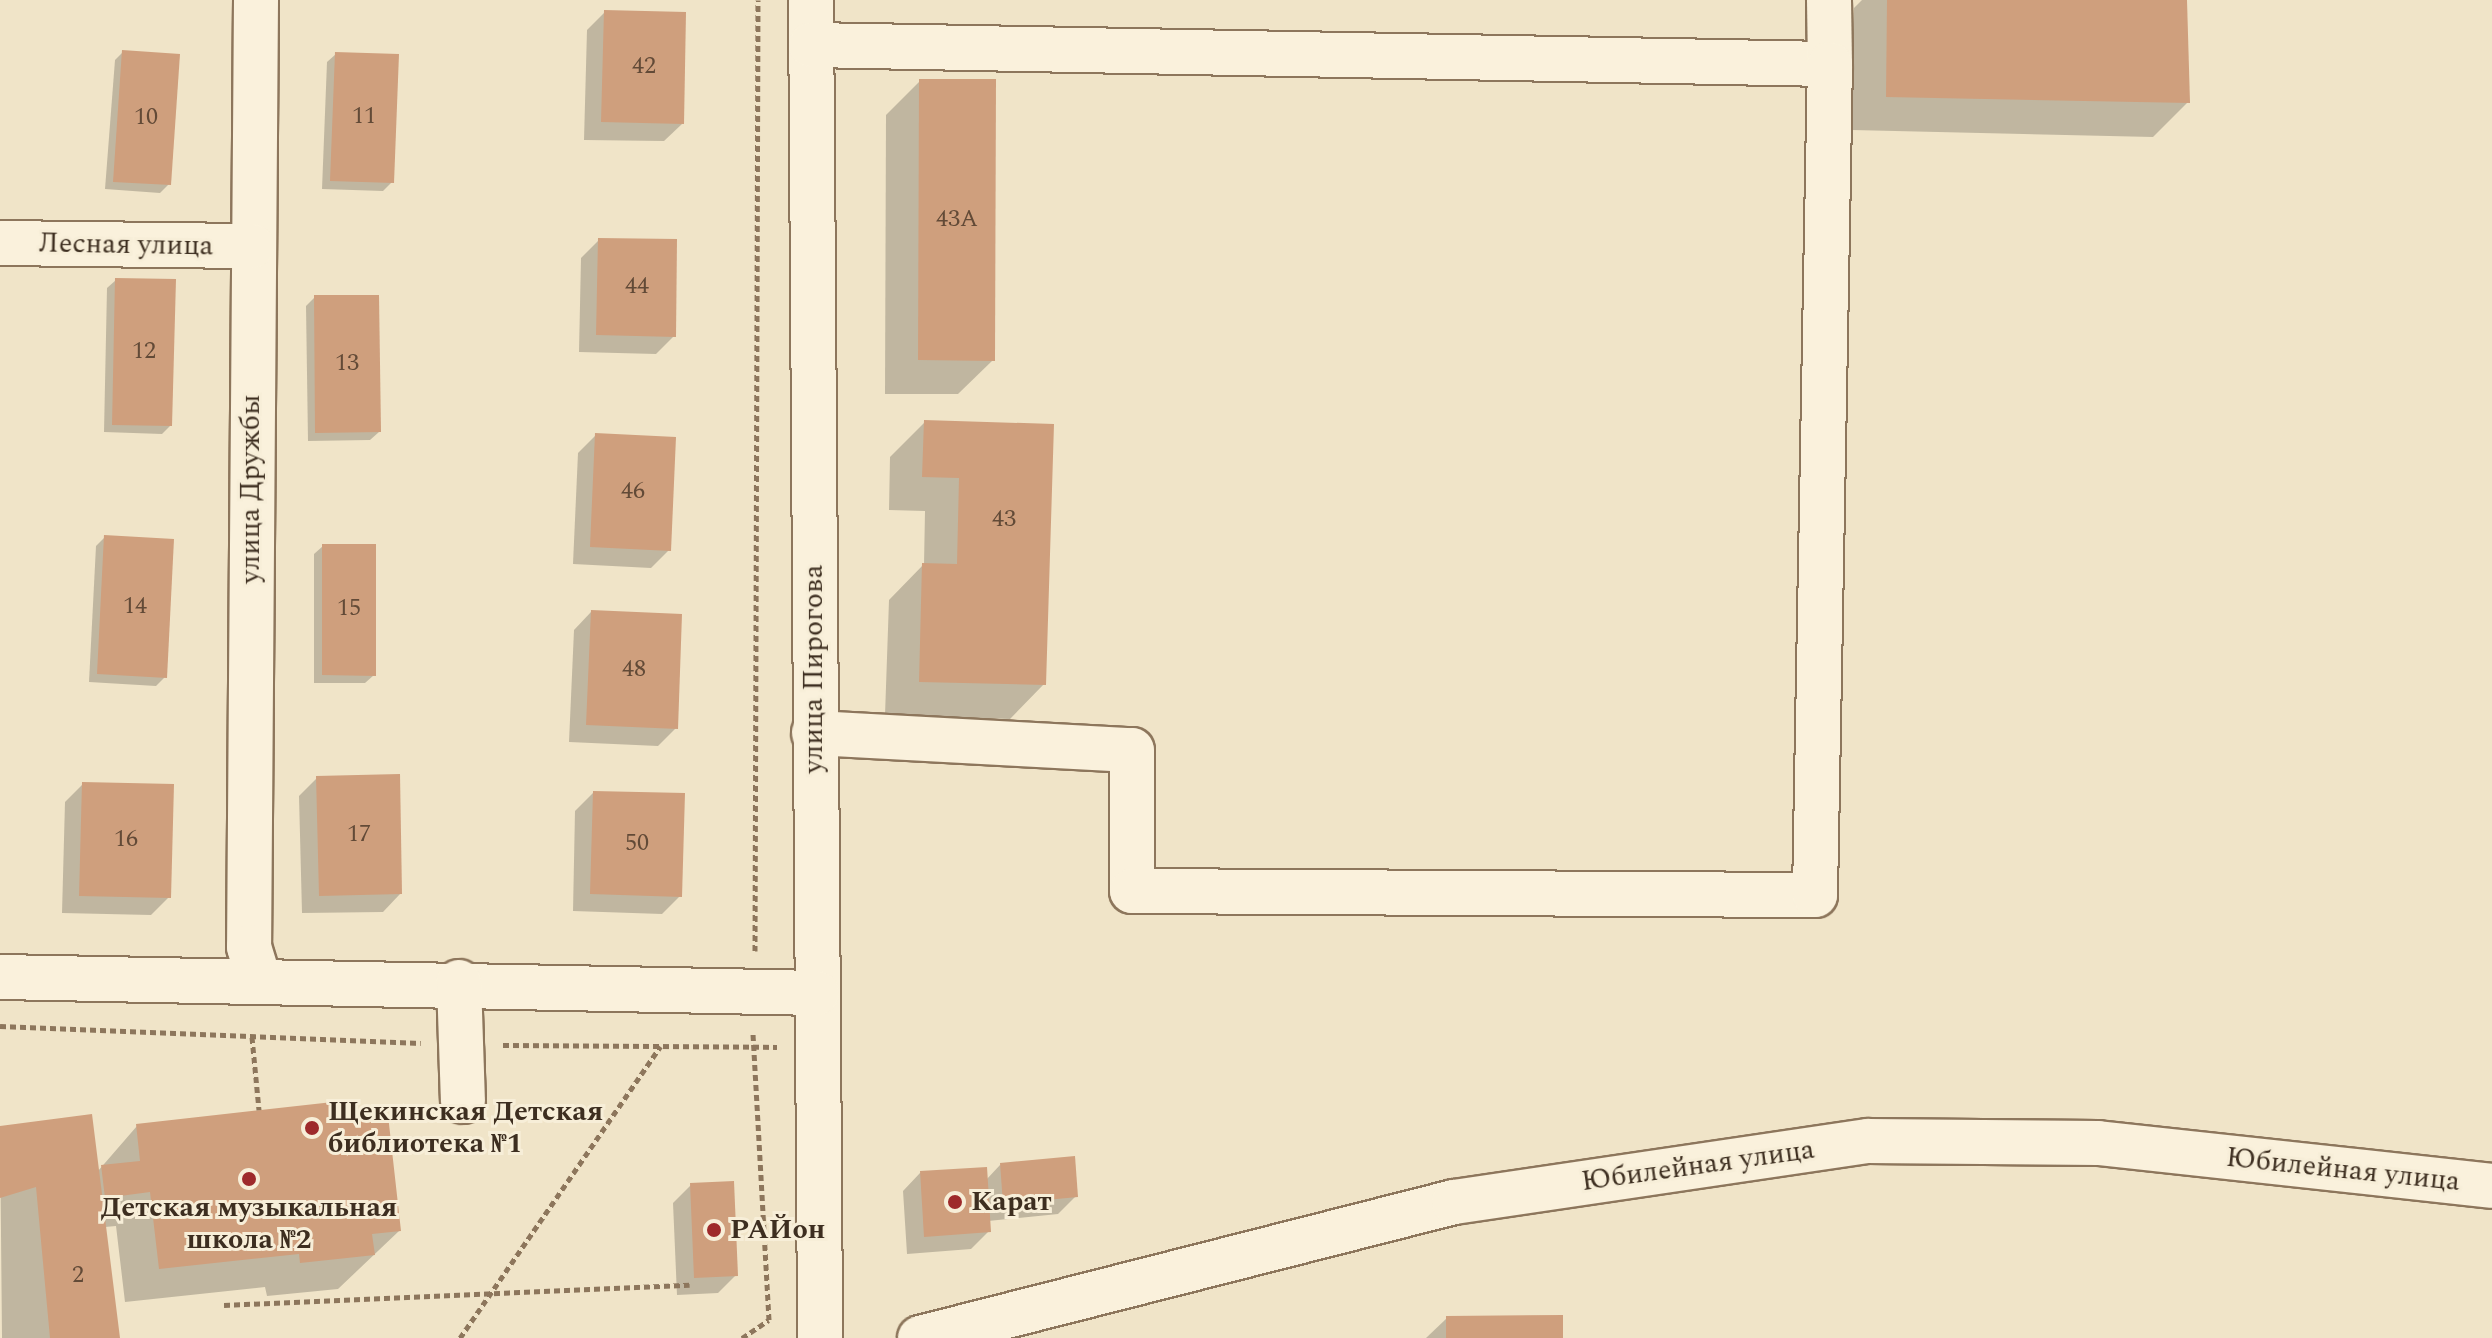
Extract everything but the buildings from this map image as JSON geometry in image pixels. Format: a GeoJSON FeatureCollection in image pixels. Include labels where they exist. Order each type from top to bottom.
{"type":"FeatureCollection","features":[{"type":"Feature","properties":{"kind":"street","name":"улица Дружбы"},"geometry":{"type":"LineString","coordinates":[[256,0],[249,947],[258,977]]}},
{"type":"Feature","properties":{"kind":"street","name":"улица Пирогова"},"geometry":{"type":"LineString","coordinates":[[811,0],[820,1338]]}},
{"type":"Feature","properties":{"kind":"street"},"geometry":{"type":"LineString","coordinates":[[814,733],[1132,750],[1132,891],[1815,895],[1829,0]]}},
{"type":"Feature","properties":{"kind":"street"},"geometry":{"type":"LineString","coordinates":[[811,45],[1830,64]]}},
{"type":"Feature","properties":{"kind":"street","name":"Лесная улица"},"geometry":{"type":"LineString","coordinates":[[0,243],[252,246]]}},
{"type":"Feature","properties":{"kind":"street"},"geometry":{"type":"LineString","coordinates":[[0,977],[258,977],[817,993]]}},
{"type":"Feature","properties":{"kind":"street"},"geometry":{"type":"LineString","coordinates":[[459,982],[463,1101]]}},
{"type":"Feature","properties":{"kind":"street","name":"Юбилейная улица"},"geometry":{"type":"LineString","coordinates":[[920,1338],[1454,1202],[1868,1141],[2098,1143],[2492,1186]]}},
{"type":"Feature","properties":{"kind":"path"},"geometry":{"type":"LineString","coordinates":[[742,1338],[769,1320],[753,1046],[758,0]]}},
{"type":"Feature","properties":{"kind":"path"},"geometry":{"type":"LineString","coordinates":[[0,1026],[461,1044],[818,1048]]}},
{"type":"Feature","properties":{"kind":"path"},"geometry":{"type":"LineString","coordinates":[[252,1037],[259,1110]]}},
{"type":"Feature","properties":{"kind":"path"},"geometry":{"type":"LineString","coordinates":[[460,1338],[661,1045]]}},
{"type":"Feature","properties":{"kind":"path"},"geometry":{"type":"LineString","coordinates":[[224,1305],[690,1285]]}},
{"type":"Feature","properties":{"kind":"place","name":"Щекинская Детская библиотека №1"},"geometry":{"type":"Point","coordinates":[312,1128]}},
{"type":"Feature","properties":{"kind":"place","name":"Детская музыкальная школа №2"},"geometry":{"type":"Point","coordinates":[249,1179]}},
{"type":"Feature","properties":{"kind":"place","name":"Карат"},"geometry":{"type":"Point","coordinates":[955,1202]}},
{"type":"Feature","properties":{"kind":"place","name":"РАЙон"},"geometry":{"type":"Point","coordinates":[714,1230]}}]}
